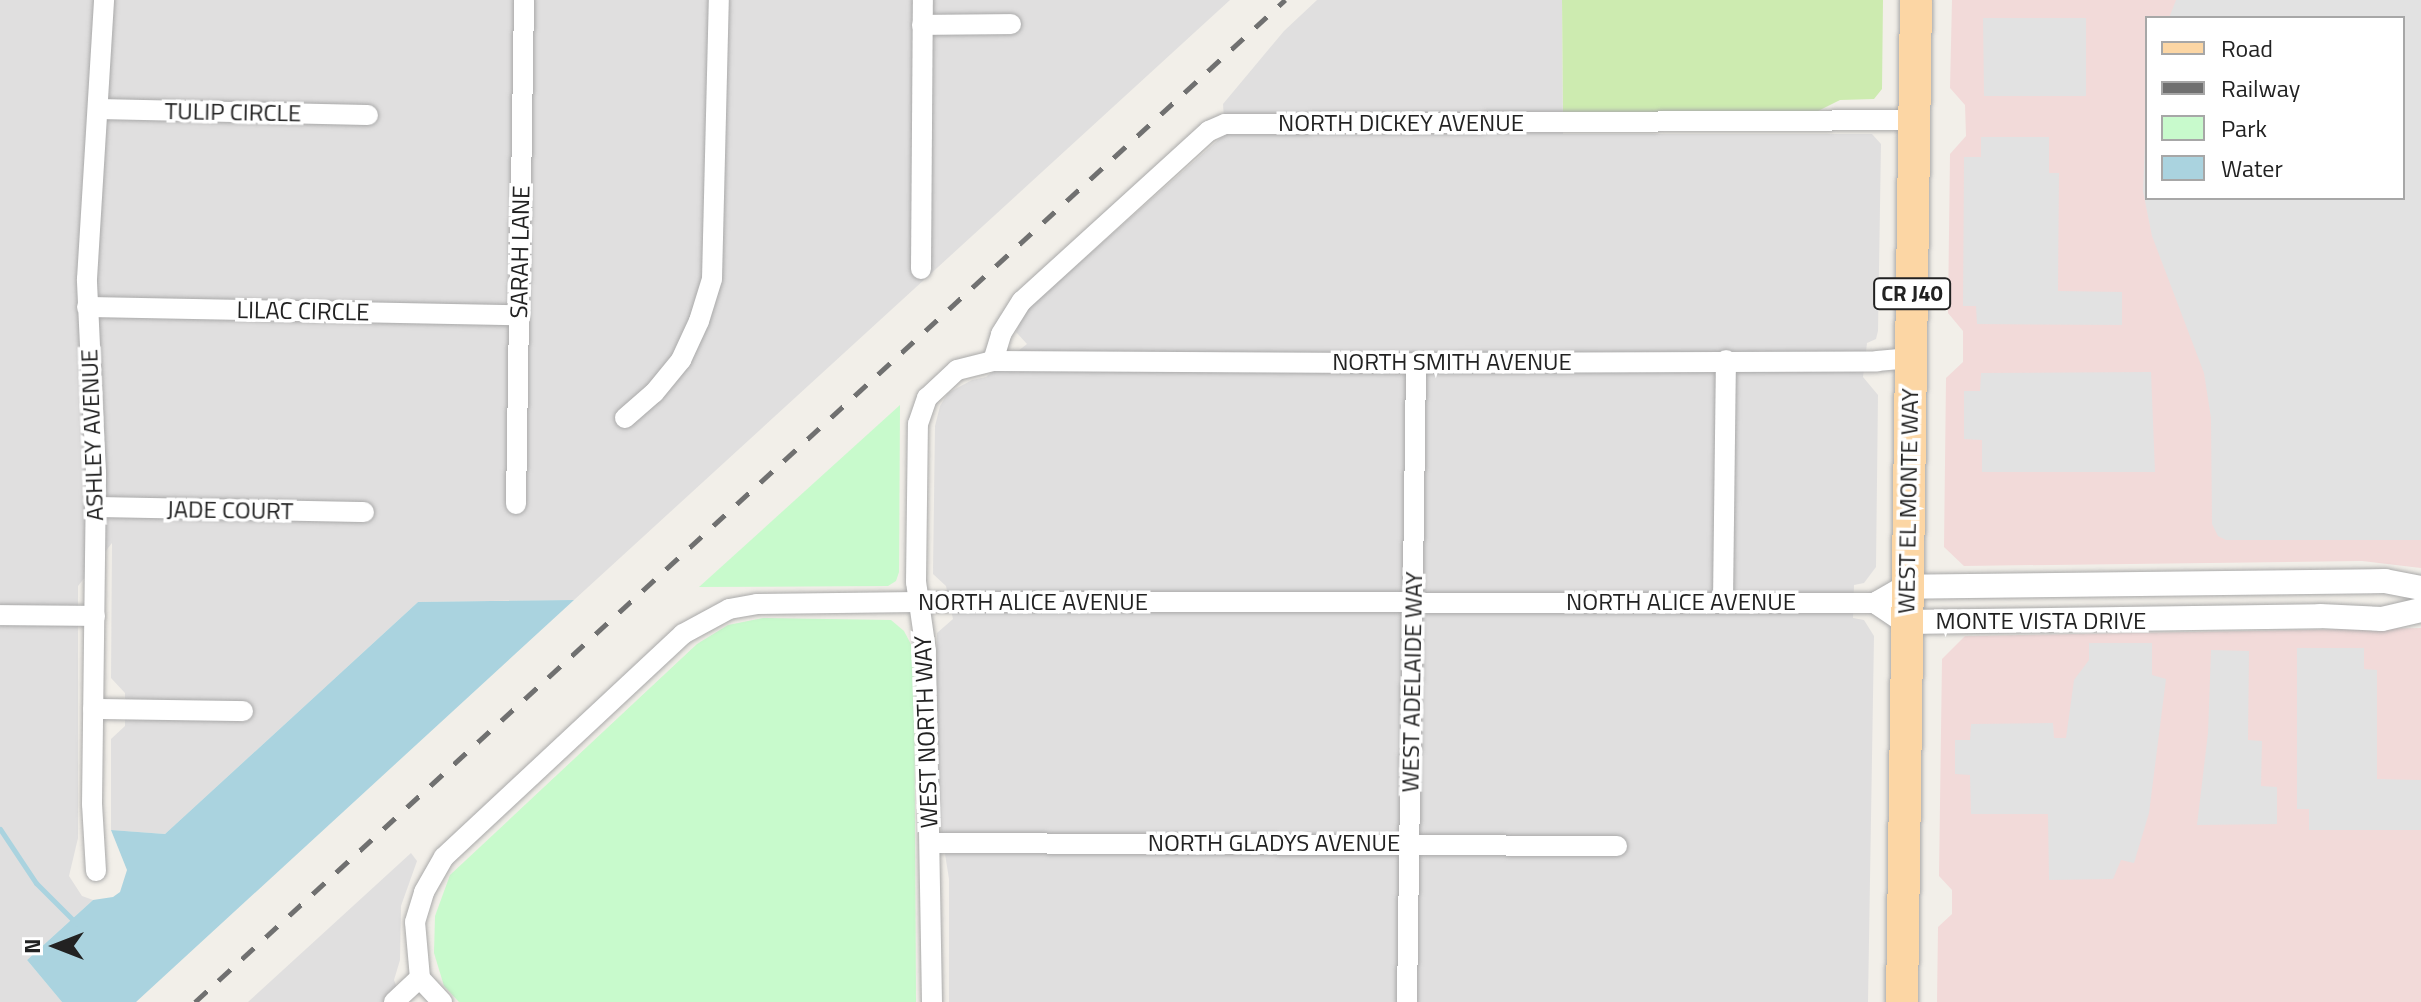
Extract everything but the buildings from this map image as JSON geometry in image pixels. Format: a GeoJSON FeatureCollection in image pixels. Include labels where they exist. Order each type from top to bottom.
{"type":"FeatureCollection","features":[{"type":"Feature","properties":{"kind":"main road","name":"WEST EL MONTE WAY"},"geometry":{"type":"LineString","coordinates":[[1902,1002],[1916,0]]}},
{"type":"Feature","properties":{"kind":"street","name":"ASHLEY AVENUE"},"geometry":{"type":"LineString","coordinates":[[96,871],[92,834],[95,507],[87,307],[89,220],[104,0]]}},
{"type":"Feature","properties":{"kind":"street","name":"SARAH LANE"},"geometry":{"type":"LineString","coordinates":[[516,504],[524,0]]}},
{"type":"Feature","properties":{"kind":"street"},"geometry":{"type":"LineString","coordinates":[[625,418],[654,393],[681,360],[699,321],[712,279],[719,0]]}},
{"type":"Feature","properties":{"kind":"street"},"geometry":{"type":"LineString","coordinates":[[921,269],[923,0]]}},
{"type":"Feature","properties":{"kind":"street"},"geometry":{"type":"LineString","coordinates":[[922,25],[1011,24]]}},
{"type":"Feature","properties":{"kind":"street","name":"TULIP CIRCLE"},"geometry":{"type":"LineString","coordinates":[[98,109],[368,115]]}},
{"type":"Feature","properties":{"kind":"street","name":"NORTH DICKEY AVENUE"},"geometry":{"type":"LineString","coordinates":[[993,361],[1001,334],[1022,301],[1209,131],[1225,124],[1914,120]]}},
{"type":"Feature","properties":{"kind":"street","name":"LILAC CIRCLE"},"geometry":{"type":"LineString","coordinates":[[87,307],[519,315]]}},
{"type":"Feature","properties":{"kind":"street","name":"NORTH SMITH AVENUE"},"geometry":{"type":"LineString","coordinates":[[993,361],[1416,363],[1911,358]]}},
{"type":"Feature","properties":{"kind":"street"},"geometry":{"type":"LineString","coordinates":[[1723,601],[1726,360]]}},
{"type":"Feature","properties":{"kind":"street","name":"WEST NORTH WAY"},"geometry":{"type":"LineString","coordinates":[[932,1002],[931,843],[926,808],[926,651],[918,602],[920,411],[927,398],[957,370],[993,361]]}},
{"type":"Feature","properties":{"kind":"street","name":"WEST ADELAIDE WAY"},"geometry":{"type":"LineString","coordinates":[[1407,1002],[1416,363]]}},
{"type":"Feature","properties":{"kind":"street","name":"JADE COURT"},"geometry":{"type":"LineString","coordinates":[[95,507],[364,512]]}},
{"type":"Feature","properties":{"kind":"street","name":"MONTE VISTA DRIVE"},"geometry":{"type":"LineString","coordinates":[[2421,588],[2385,581],[1906,587],[1878,603],[1906,622],[2320,616],[2382,619],[2421,610]]}},
{"type":"Feature","properties":{"kind":"street","name":"NORTH ALICE AVENUE"},"geometry":{"type":"LineString","coordinates":[[420,978],[415,922],[424,892],[444,857],[683,634],[729,609],[757,604],[918,602],[1878,603]]}},
{"type":"Feature","properties":{"kind":"street"},"geometry":{"type":"LineString","coordinates":[[0,615],[95,616]]}},
{"type":"Feature","properties":{"kind":"street"},"geometry":{"type":"LineString","coordinates":[[93,709],[243,711]]}},
{"type":"Feature","properties":{"kind":"street","name":"NORTH GLADYS AVENUE"},"geometry":{"type":"LineString","coordinates":[[931,843],[1617,846]]}},
{"type":"Feature","properties":{"kind":"street"},"geometry":{"type":"LineString","coordinates":[[394,1002],[420,978],[442,1002]]}},
{"type":"Feature","properties":{"kind":"shaded area"},"geometry":{"type":"Polygon","coordinates":[[[0,0],[1230,0],[574,600],[418,602],[165,834],[111,830],[111,739],[125,726],[125,693],[111,678],[112,543],[78,586],[78,838],[69,876],[82,896],[93,900],[27,960],[62,1002],[0,1002],[0,0]]]}},
{"type":"Feature","properties":{"kind":"shaded area"},"geometry":{"type":"Polygon","coordinates":[[[1317,0],[1562,0],[1563,134],[1872,134],[1881,144],[1878,331],[1876,339],[1867,343],[1863,377],[1878,395],[1876,567],[1864,583],[1854,585],[1853,618],[1864,620],[1874,636],[1868,1002],[949,1002],[949,879],[938,810],[937,633],[953,619],[946,586],[933,574],[935,426],[940,406],[948,393],[972,380],[986,377],[1027,344],[1016,332],[1024,312],[1225,134],[1223,104],[1284,31],[1317,0]]]}},
{"type":"Feature","properties":{"kind":"shaded area"},"geometry":{"type":"Polygon","coordinates":[[[1952,0],[2421,0],[2421,568],[2362,561],[1964,566],[1944,547],[1946,378],[1963,362],[1963,331],[1948,313],[1950,154],[1966,136],[1965,105],[1950,88],[1952,0]]]}},
{"type":"Feature","properties":{"kind":"shaded area"},"geometry":{"type":"Polygon","coordinates":[[[2176,0],[2421,0],[2421,540],[2226,540],[2218,536],[2212,524],[2211,418],[2204,373],[2152,236],[2143,191],[2145,142],[2145,200],[2405,200],[2405,16],[2170,16],[2176,0]]]}},
{"type":"Feature","properties":{"kind":"shaded area"},"geometry":{"type":"Polygon","coordinates":[[[1983,18],[2086,18],[2086,96],[1984,96],[1983,18]]]}},
{"type":"Feature","properties":{"kind":"shaded area"},"geometry":{"type":"Polygon","coordinates":[[[1981,137],[2049,137],[2049,173],[2059,173],[2058,291],[2122,292],[2122,325],[1977,324],[1976,306],[1963,306],[1964,157],[1981,157],[1981,137]]]}},
{"type":"Feature","properties":{"kind":"shaded area"},"geometry":{"type":"Polygon","coordinates":[[[2151,372],[2155,472],[1982,472],[1982,440],[1964,439],[1964,391],[1980,391],[1981,373],[2151,372]]]}},
{"type":"Feature","properties":{"kind":"shaded area"},"geometry":{"type":"Polygon","coordinates":[[[2421,628],[2421,1002],[1937,1002],[1938,927],[1952,914],[1952,890],[1939,876],[1942,659],[1965,636],[2421,628]]]}},
{"type":"Feature","properties":{"kind":"shaded area"},"geometry":{"type":"Polygon","coordinates":[[[2089,643],[2152,643],[2152,675],[2166,679],[2149,813],[2134,863],[2121,860],[2113,879],[2049,880],[2048,814],[1971,814],[1970,775],[1955,774],[1955,740],[1970,740],[1971,724],[2053,723],[2054,738],[2066,738],[2074,680],[2089,660],[2089,643]]]}},
{"type":"Feature","properties":{"kind":"shaded area"},"geometry":{"type":"Polygon","coordinates":[[[2297,648],[2364,648],[2364,669],[2377,670],[2377,779],[2421,780],[2421,830],[2309,830],[2309,809],[2297,809],[2297,648]]]}},
{"type":"Feature","properties":{"kind":"shaded area"},"geometry":{"type":"Polygon","coordinates":[[[2211,650],[2249,651],[2248,740],[2262,741],[2261,786],[2277,787],[2277,824],[2197,825],[2208,733],[2211,650]]]}},
{"type":"Feature","properties":{"kind":"shaded area"},"geometry":{"type":"Polygon","coordinates":[[[411,853],[417,861],[401,906],[400,960],[394,980],[402,1002],[248,1002],[411,853]]]}},
{"type":"Feature","properties":{"kind":"green space"},"geometry":{"type":"Polygon","coordinates":[[[1562,0],[1883,0],[1882,89],[1874,99],[1840,100],[1812,114],[1563,113],[1562,0]]]}},
{"type":"Feature","properties":{"kind":"green space"},"geometry":{"type":"Polygon","coordinates":[[[900,405],[899,572],[896,581],[888,586],[699,587],[900,405]]]}},
{"type":"Feature","properties":{"kind":"green space"},"geometry":{"type":"Polygon","coordinates":[[[763,618],[891,620],[904,631],[914,650],[916,1002],[459,1002],[444,986],[434,953],[435,916],[450,875],[697,644],[728,625],[763,618]]]}},
{"type":"Feature","properties":{"kind":"water"},"geometry":{"type":"Polygon","coordinates":[[[574,600],[136,1002],[62,1002],[27,960],[93,900],[113,897],[120,892],[127,870],[111,830],[165,834],[418,602],[574,600]]]}},
{"type":"Feature","properties":{"kind":"waterway"},"geometry":{"type":"LineString","coordinates":[[0,829],[36,883],[76,923]]}},
{"type":"Feature","properties":{"kind":"railway"},"geometry":{"type":"LineString","coordinates":[[195,1002],[1285,0]]}}]}
